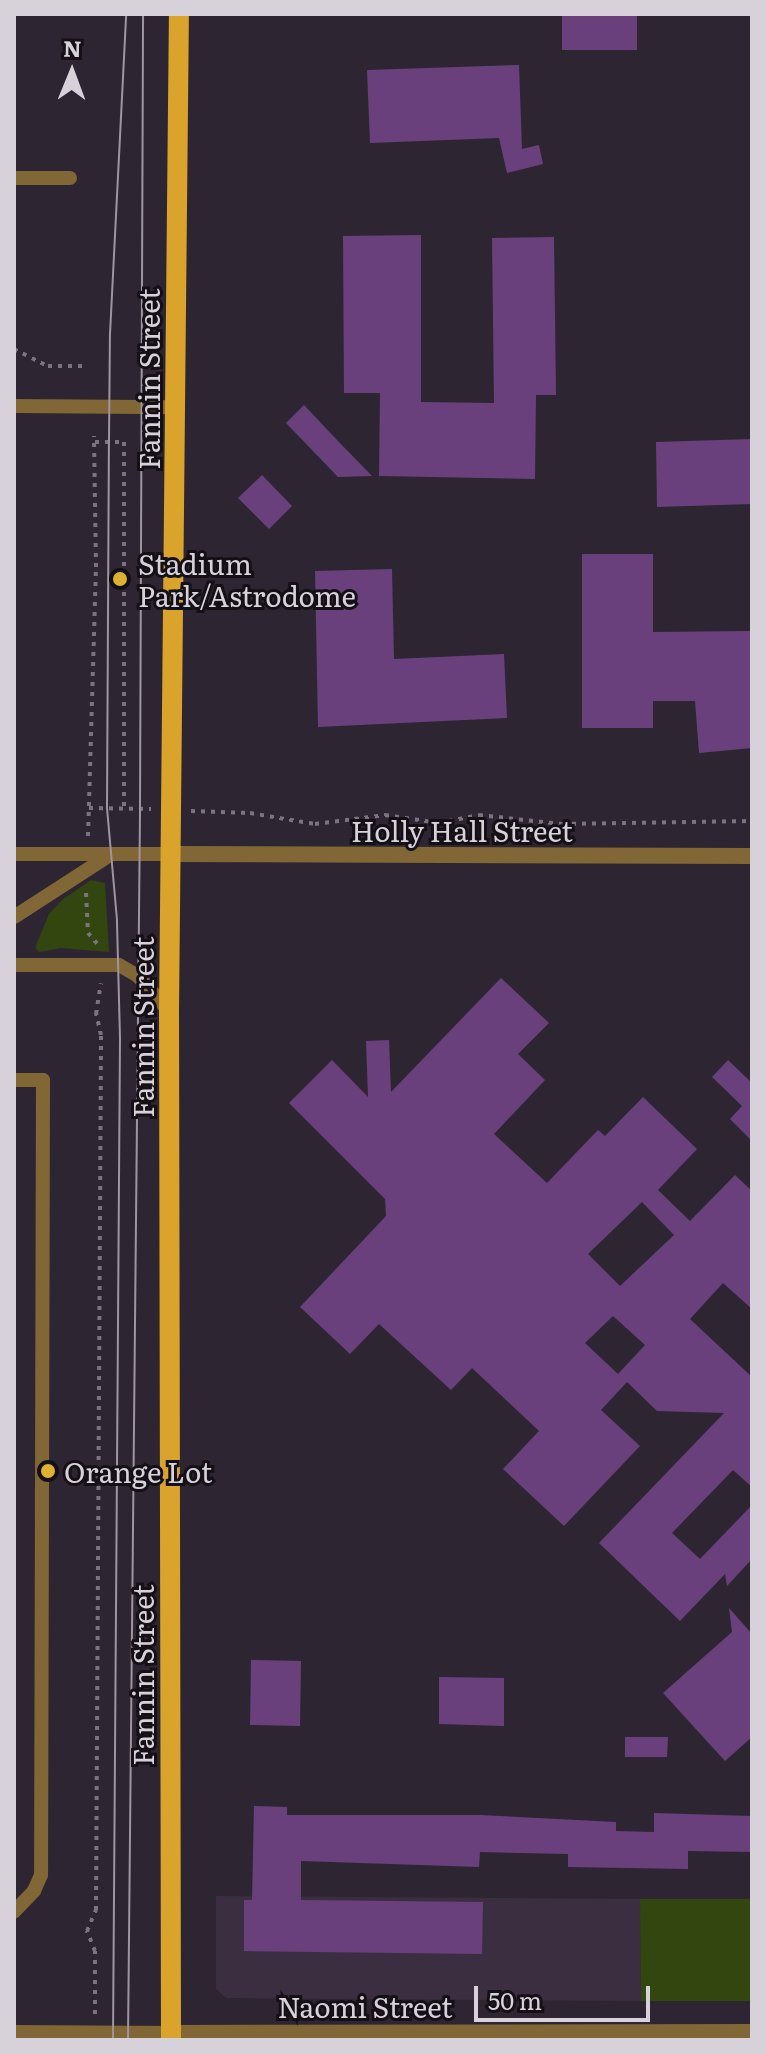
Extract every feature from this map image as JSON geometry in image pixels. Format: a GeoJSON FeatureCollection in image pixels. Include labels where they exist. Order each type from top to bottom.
{"type":"FeatureCollection","features":[{"type":"Feature","properties":{"kind":"main road","name":"Fannin Street"},"geometry":{"type":"LineString","coordinates":[[171,2037],[169,1011],[179,14]]}},
{"type":"Feature","properties":{"kind":"street","name":"Holly Hall Street"},"geometry":{"type":"LineString","coordinates":[[172,854],[752,856]]}},
{"type":"Feature","properties":{"kind":"street","name":"Naomi Street"},"geometry":{"type":"LineString","coordinates":[[171,2037],[750,2035]]}},
{"type":"Feature","properties":{"kind":"lane"},"geometry":{"type":"LineString","coordinates":[[14,178],[70,178]]}},
{"type":"Feature","properties":{"kind":"lane"},"geometry":{"type":"LineString","coordinates":[[14,406],[176,407]]}},
{"type":"Feature","properties":{"kind":"lane"},"geometry":{"type":"LineString","coordinates":[[14,854],[172,854]]}},
{"type":"Feature","properties":{"kind":"lane"},"geometry":{"type":"LineString","coordinates":[[14,917],[110,855]]}},
{"type":"Feature","properties":{"kind":"lane"},"geometry":{"type":"LineString","coordinates":[[14,965],[119,965],[138,976],[169,1011]]}},
{"type":"Feature","properties":{"kind":"lane"},"geometry":{"type":"LineString","coordinates":[[14,1080],[43,1080],[43,1112],[41,1875],[34,1891],[14,1912]]}},
{"type":"Feature","properties":{"kind":"lane"},"geometry":{"type":"LineString","coordinates":[[14,2032],[95,2032],[171,2037]]}},
{"type":"Feature","properties":{"kind":"path"},"geometry":{"type":"LineString","coordinates":[[14,349],[48,366],[88,366]]}},
{"type":"Feature","properties":{"kind":"path"},"geometry":{"type":"LineString","coordinates":[[89,830],[95,610],[94,439],[124,442],[124,808]]}},
{"type":"Feature","properties":{"kind":"path"},"geometry":{"type":"LineString","coordinates":[[220,812],[250,813],[315,824],[385,815],[439,823],[479,815],[562,824],[752,821]]}},
{"type":"Feature","properties":{"kind":"path"},"geometry":{"type":"LineString","coordinates":[[86,883],[88,933],[99,943],[102,952]]}},
{"type":"Feature","properties":{"kind":"path"},"geometry":{"type":"LineString","coordinates":[[95,2032],[95,1951],[87,1931],[96,1910],[101,1035],[96,1014],[103,978]]}},
{"type":"Feature","properties":{"kind":"shaded area"},"geometry":{"type":"Polygon","coordinates":[[[216,1896],[640,1899],[641,2001],[226,1998],[216,1989],[216,1896]]]}},
{"type":"Feature","properties":{"kind":"green space"},"geometry":{"type":"Polygon","coordinates":[[[91,880],[105,883],[109,952],[61,948],[39,952],[35,948],[49,914],[62,900],[91,880]]]}},
{"type":"Feature","properties":{"kind":"green space"},"geometry":{"type":"Polygon","coordinates":[[[640,1899],[752,1899],[752,2001],[641,2001],[640,1899]]]}},
{"type":"Feature","properties":{"kind":"building"},"geometry":{"type":"Polygon","coordinates":[[[562,14],[637,14],[637,50],[562,50],[562,14]]]}},
{"type":"Feature","properties":{"kind":"building"},"geometry":{"type":"Polygon","coordinates":[[[519,65],[522,149],[539,145],[543,164],[507,173],[499,138],[370,143],[367,70],[519,65]]]}},
{"type":"Feature","properties":{"kind":"building"},"geometry":{"type":"Polygon","coordinates":[[[421,235],[421,402],[494,403],[492,238],[554,237],[556,395],[536,395],[535,479],[379,476],[380,393],[344,393],[343,236],[421,235]]]}},
{"type":"Feature","properties":{"kind":"building"},"geometry":{"type":"Polygon","coordinates":[[[304,405],[372,476],[338,477],[286,423],[304,405]]]}},
{"type":"Feature","properties":{"kind":"building"},"geometry":{"type":"Polygon","coordinates":[[[752,439],[752,504],[657,507],[656,442],[752,439]]]}},
{"type":"Feature","properties":{"kind":"building"},"geometry":{"type":"Polygon","coordinates":[[[262,475],[292,506],[269,529],[238,498],[262,475]]]}},
{"type":"Feature","properties":{"kind":"building"},"geometry":{"type":"Polygon","coordinates":[[[582,554],[653,554],[653,632],[752,631],[752,748],[699,753],[695,701],[653,701],[653,728],[582,728],[582,554]]]}},
{"type":"Feature","properties":{"kind":"building"},"geometry":{"type":"Polygon","coordinates":[[[392,569],[394,659],[504,654],[507,718],[318,727],[315,571],[392,569]]]}},
{"type":"Feature","properties":{"kind":"building"},"geometry":{"type":"Polygon","coordinates":[[[501,978],[549,1023],[518,1054],[545,1080],[494,1134],[547,1183],[598,1130],[605,1136],[643,1097],[697,1149],[658,1190],[690,1221],[735,1175],[752,1191],[752,1309],[723,1283],[690,1319],[752,1377],[752,1487],[733,1470],[672,1533],[700,1559],[752,1505],[752,1559],[727,1586],[725,1574],[680,1621],[599,1543],[724,1413],[657,1411],[627,1382],[601,1410],[640,1446],[564,1526],[503,1469],[539,1431],[472,1368],[451,1390],[379,1324],[350,1354],[300,1307],[386,1216],[385,1199],[289,1103],[332,1060],[368,1097],[366,1041],[389,1040],[391,1092],[501,978]],[[642,1202],[588,1254],[620,1286],[674,1235],[642,1202]],[[613,1316],[585,1343],[618,1374],[645,1345],[613,1316]]]}},
{"type":"Feature","properties":{"kind":"building"},"geometry":{"type":"Polygon","coordinates":[[[728,1060],[752,1083],[752,1141],[730,1119],[742,1106],[712,1077],[728,1060]]]}},
{"type":"Feature","properties":{"kind":"building"},"geometry":{"type":"Polygon","coordinates":[[[729,1608],[752,1634],[752,1737],[725,1761],[663,1693],[732,1632],[729,1608]]]}},
{"type":"Feature","properties":{"kind":"building"},"geometry":{"type":"Polygon","coordinates":[[[251,1660],[301,1661],[300,1726],[250,1725],[251,1660]]]}},
{"type":"Feature","properties":{"kind":"building"},"geometry":{"type":"Polygon","coordinates":[[[439,1677],[504,1678],[504,1726],[439,1724],[439,1677]]]}},
{"type":"Feature","properties":{"kind":"building"},"geometry":{"type":"Polygon","coordinates":[[[625,1737],[668,1737],[667,1757],[625,1757],[625,1737]]]}},
{"type":"Feature","properties":{"kind":"building"},"geometry":{"type":"Polygon","coordinates":[[[254,1806],[287,1807],[287,1815],[480,1815],[616,1822],[616,1831],[654,1832],[654,1813],[752,1816],[752,1852],[688,1851],[688,1869],[568,1867],[568,1854],[480,1852],[479,1867],[301,1861],[301,1900],[483,1902],[482,1954],[244,1951],[244,1900],[252,1900],[254,1806]]]}},
{"type":"Feature","properties":{"kind":"tram line"},"geometry":{"type":"LineString","coordinates":[[113,2040],[120,1038],[117,920],[107,807],[109,441],[110,334],[126,14]]}},
{"type":"Feature","properties":{"kind":"tram line"},"geometry":{"type":"LineString","coordinates":[[128,2040],[140,809],[143,14]]}},
{"type":"Feature","properties":{"kind":"place","name":"Stadium Park/Astrodome"},"geometry":{"type":"Point","coordinates":[120,579]}},
{"type":"Feature","properties":{"kind":"place","name":"Orange Lot"},"geometry":{"type":"Point","coordinates":[48,1471]}}]}
